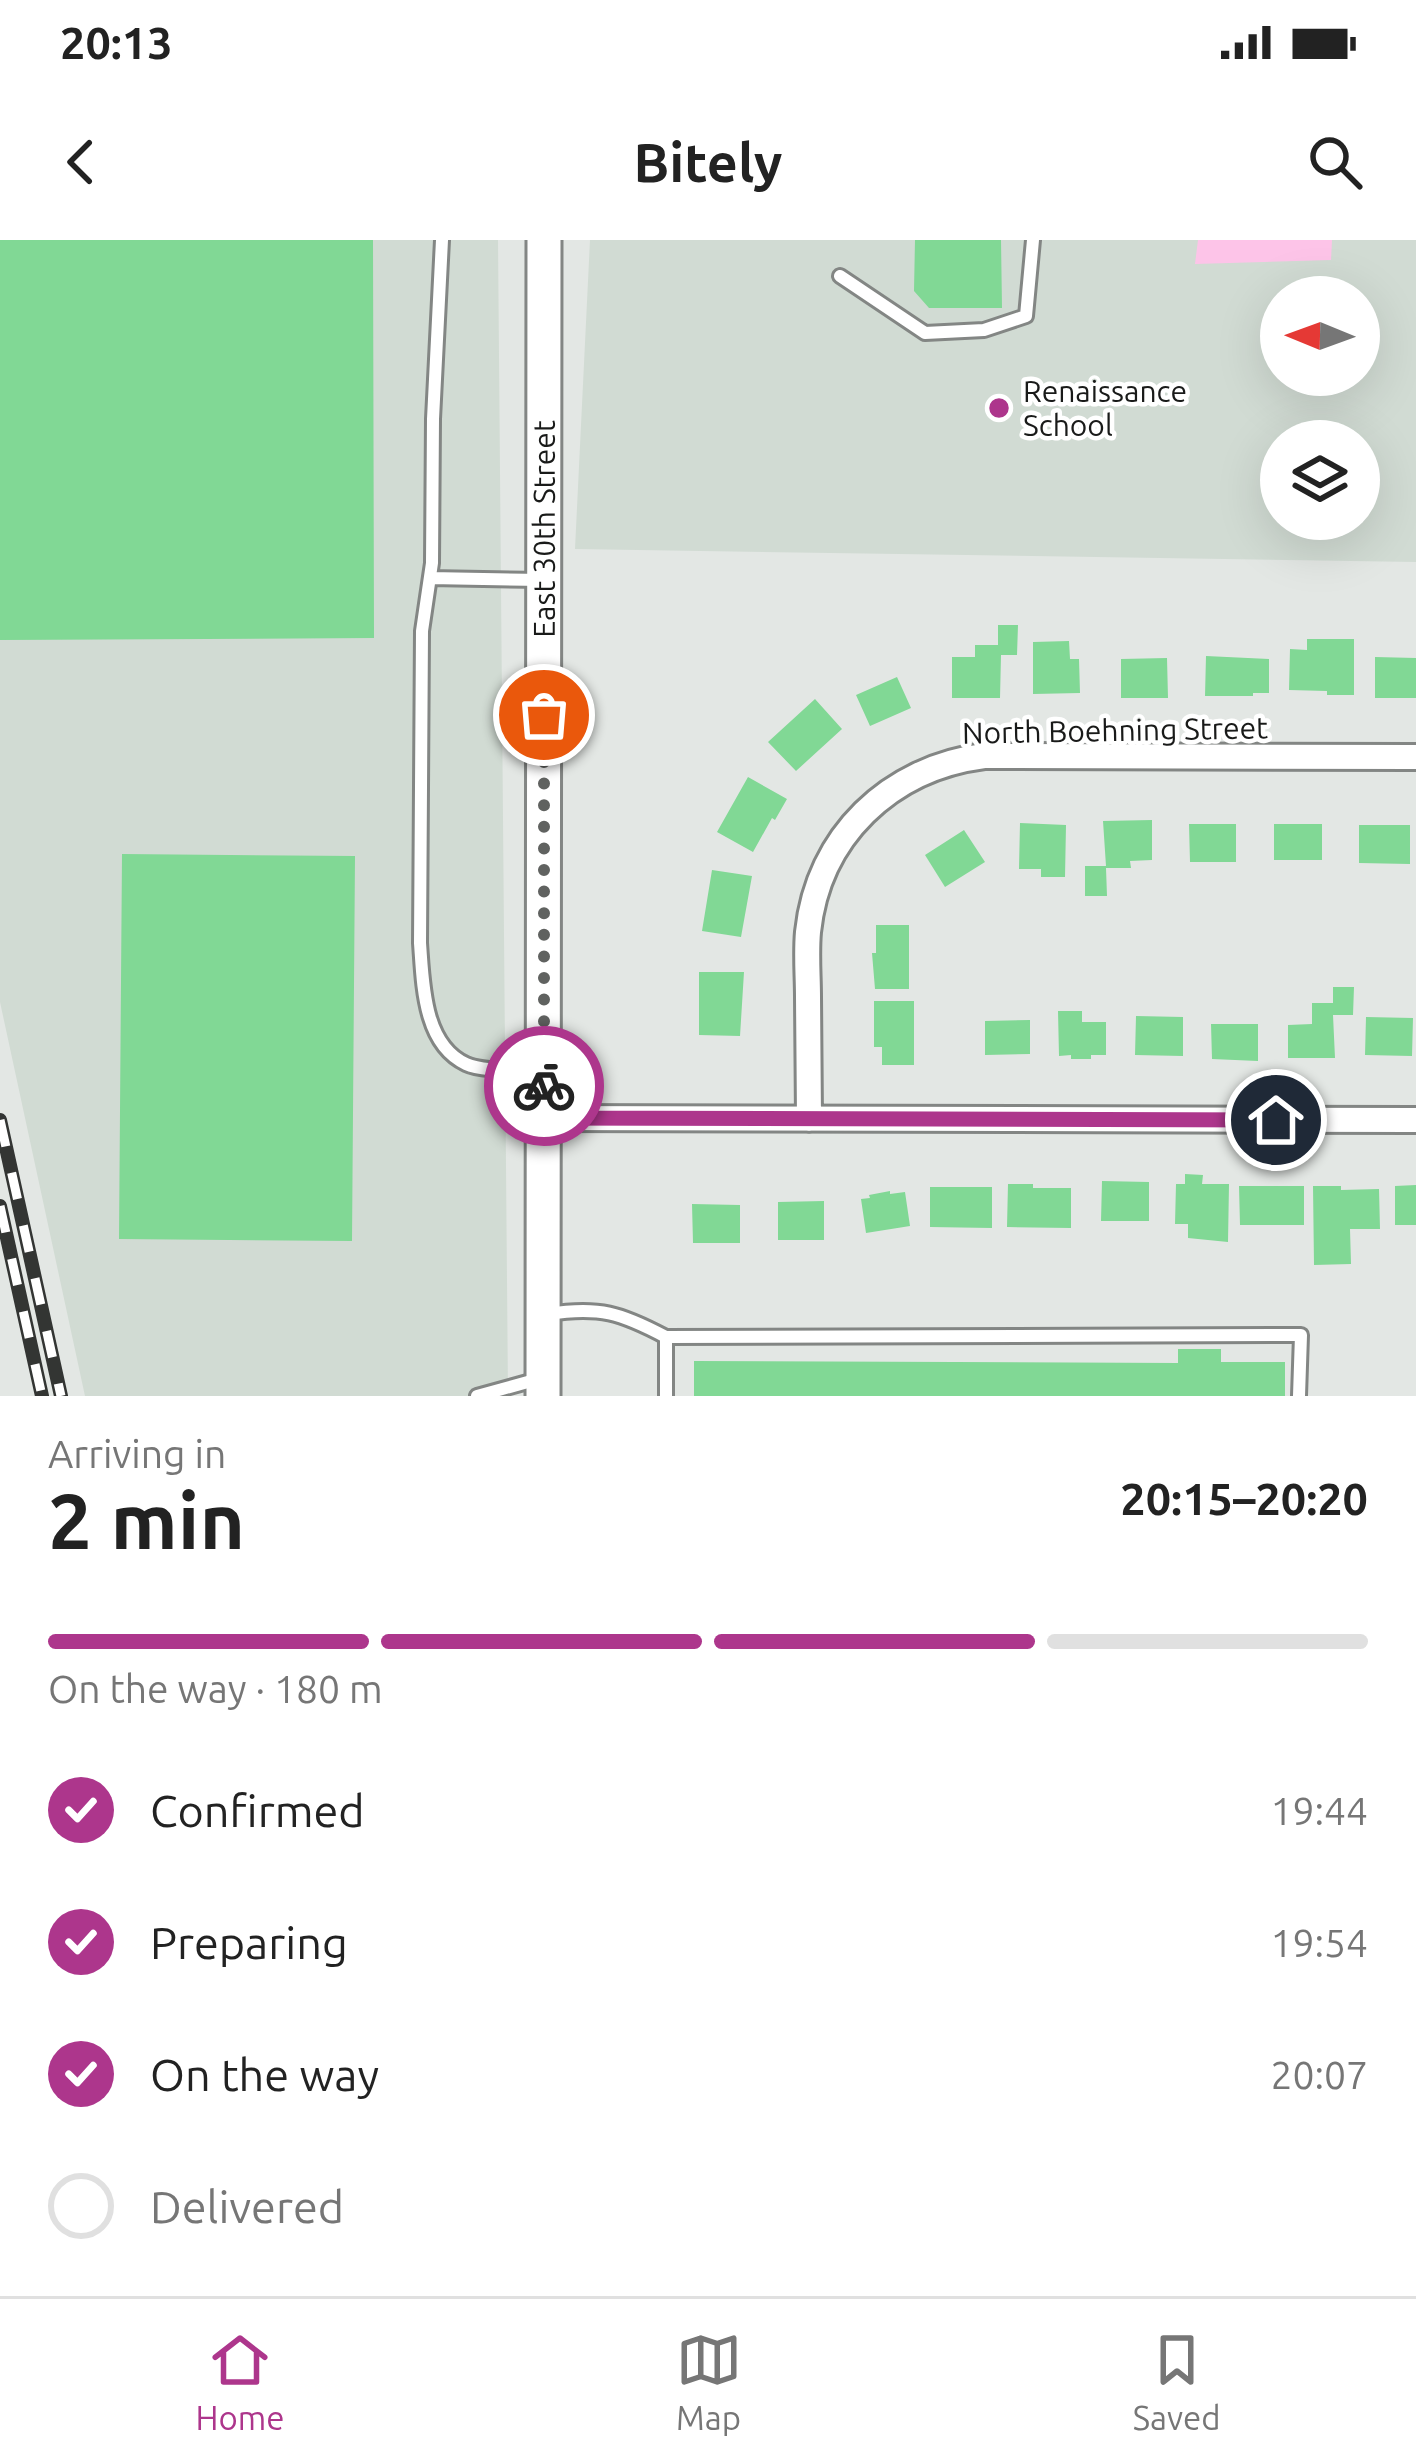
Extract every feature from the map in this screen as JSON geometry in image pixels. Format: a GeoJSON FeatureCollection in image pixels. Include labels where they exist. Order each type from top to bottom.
{"type":"FeatureCollection","features":[{"type":"Feature","properties":{"kind":"main road","name":"East 30th Street"},"geometry":{"type":"LineString","coordinates":[[543,1387],[544,240]]}},
{"type":"Feature","properties":{"kind":"street","name":"North Boehning Street"},"geometry":{"type":"LineString","coordinates":[[809,1119],[807,944],[815,893],[851,825],[899,783],[946,763],[984,756],[1416,757]]}},
{"type":"Feature","properties":{"kind":"street"},"geometry":{"type":"LineString","coordinates":[[544,1118],[1416,1120]]}},
{"type":"Feature","properties":{"kind":"lane"},"geometry":{"type":"LineString","coordinates":[[442,240],[430,578],[422,646],[420,943],[424,992],[433,1026],[450,1052],[469,1066],[544,1072]]}},
{"type":"Feature","properties":{"kind":"lane"},"geometry":{"type":"LineString","coordinates":[[840,276],[925,333],[984,330],[1026,316],[1033,240]]}},
{"type":"Feature","properties":{"kind":"lane"},"geometry":{"type":"LineString","coordinates":[[430,578],[544,580]]}},
{"type":"Feature","properties":{"kind":"lane"},"geometry":{"type":"LineString","coordinates":[[543,1315],[580,1309],[626,1316],[666,1337],[1301,1335],[1299,1396]]}},
{"type":"Feature","properties":{"kind":"lane"},"geometry":{"type":"LineString","coordinates":[[666,1337],[666,1396]]}},
{"type":"Feature","properties":{"kind":"lane"},"geometry":{"type":"LineString","coordinates":[[477,1396],[543,1387]]}},
{"type":"Feature","properties":{"kind":"shaded area"},"geometry":{"type":"Polygon","coordinates":[[[0,240],[498,240],[508,1396],[85,1396],[0,1002],[0,240]]]}},
{"type":"Feature","properties":{"kind":"shaded area","name":"Renaissance School"},"geometry":{"type":"Polygon","coordinates":[[[590,240],[1416,240],[1416,562],[575,549],[590,240]]]}},
{"type":"Feature","properties":{"kind":"shaded area"},"geometry":{"type":"Polygon","coordinates":[[[1198,240],[1332,240],[1331,260],[1195,264],[1198,240]]]}},
{"type":"Feature","properties":{"kind":"building"},"geometry":{"type":"Polygon","coordinates":[[[0,240],[373,240],[374,638],[0,640],[0,240]]]}},
{"type":"Feature","properties":{"kind":"building"},"geometry":{"type":"Polygon","coordinates":[[[915,240],[1001,240],[1002,308],[929,308],[914,291],[915,240]]]}},
{"type":"Feature","properties":{"kind":"building"},"geometry":{"type":"Polygon","coordinates":[[[998,625],[1018,625],[1017,655],[1001,655],[1000,698],[952,698],[952,657],[975,657],[975,645],[998,645],[998,625]]]}},
{"type":"Feature","properties":{"kind":"building"},"geometry":{"type":"Polygon","coordinates":[[[1307,639],[1354,639],[1354,695],[1289,690],[1290,649],[1307,650],[1307,639]]]}},
{"type":"Feature","properties":{"kind":"building"},"geometry":{"type":"Polygon","coordinates":[[[1069,641],[1070,659],[1079,659],[1080,693],[1033,694],[1033,642],[1069,641]]]}},
{"type":"Feature","properties":{"kind":"building"},"geometry":{"type":"Polygon","coordinates":[[[1206,656],[1269,659],[1269,693],[1205,696],[1206,656]]]}},
{"type":"Feature","properties":{"kind":"building"},"geometry":{"type":"Polygon","coordinates":[[[1375,657],[1416,658],[1416,698],[1375,698],[1375,657]]]}},
{"type":"Feature","properties":{"kind":"building"},"geometry":{"type":"Polygon","coordinates":[[[1167,658],[1168,698],[1121,698],[1121,659],[1167,658]]]}},
{"type":"Feature","properties":{"kind":"building"},"geometry":{"type":"Polygon","coordinates":[[[897,677],[911,708],[870,726],[856,695],[897,677]]]}},
{"type":"Feature","properties":{"kind":"building"},"geometry":{"type":"Polygon","coordinates":[[[815,699],[842,729],[796,771],[768,742],[815,699]]]}},
{"type":"Feature","properties":{"kind":"building"},"geometry":{"type":"Polygon","coordinates":[[[748,777],[787,799],[753,852],[717,832],[748,777]]]}},
{"type":"Feature","properties":{"kind":"building"},"geometry":{"type":"Polygon","coordinates":[[[1152,820],[1152,860],[1130,861],[1131,868],[1106,868],[1107,896],[1085,896],[1085,866],[1106,866],[1103,821],[1152,820]]]}},
{"type":"Feature","properties":{"kind":"building"},"geometry":{"type":"Polygon","coordinates":[[[1020,823],[1066,825],[1065,877],[1041,877],[1041,869],[1019,869],[1020,823]]]}},
{"type":"Feature","properties":{"kind":"building"},"geometry":{"type":"Polygon","coordinates":[[[1189,824],[1236,824],[1236,862],[1190,862],[1189,824]]]}},
{"type":"Feature","properties":{"kind":"building"},"geometry":{"type":"Polygon","coordinates":[[[1274,824],[1322,824],[1322,860],[1274,860],[1274,824]]]}},
{"type":"Feature","properties":{"kind":"building"},"geometry":{"type":"Polygon","coordinates":[[[1359,825],[1410,825],[1410,864],[1359,863],[1359,825]]]}},
{"type":"Feature","properties":{"kind":"building"},"geometry":{"type":"Polygon","coordinates":[[[964,830],[985,862],[945,887],[925,855],[964,830]]]}},
{"type":"Feature","properties":{"kind":"building"},"geometry":{"type":"Polygon","coordinates":[[[122,854],[355,856],[352,1241],[119,1239],[122,854]]]}},
{"type":"Feature","properties":{"kind":"building"},"geometry":{"type":"Polygon","coordinates":[[[712,870],[752,876],[741,937],[702,931],[712,870]]]}},
{"type":"Feature","properties":{"kind":"building"},"geometry":{"type":"Polygon","coordinates":[[[876,925],[909,925],[909,989],[875,989],[876,925]]]}},
{"type":"Feature","properties":{"kind":"building"},"geometry":{"type":"Polygon","coordinates":[[[699,972],[744,972],[740,1036],[699,1035],[699,972]]]}},
{"type":"Feature","properties":{"kind":"building"},"geometry":{"type":"Polygon","coordinates":[[[1333,987],[1354,987],[1353,1015],[1333,1015],[1335,1058],[1288,1058],[1288,1025],[1312,1024],[1312,1003],[1333,1003],[1333,987]]]}},
{"type":"Feature","properties":{"kind":"building"},"geometry":{"type":"Polygon","coordinates":[[[874,1001],[914,1001],[914,1065],[882,1065],[882,1047],[874,1047],[874,1001]]]}},
{"type":"Feature","properties":{"kind":"building"},"geometry":{"type":"Polygon","coordinates":[[[1058,1011],[1082,1011],[1082,1022],[1106,1022],[1106,1055],[1091,1055],[1091,1059],[1059,1056],[1058,1011]]]}},
{"type":"Feature","properties":{"kind":"building"},"geometry":{"type":"Polygon","coordinates":[[[1136,1016],[1183,1017],[1183,1056],[1135,1055],[1136,1016]]]}},
{"type":"Feature","properties":{"kind":"building"},"geometry":{"type":"Polygon","coordinates":[[[1366,1017],[1413,1018],[1412,1056],[1365,1055],[1366,1017]]]}},
{"type":"Feature","properties":{"kind":"building"},"geometry":{"type":"Polygon","coordinates":[[[1030,1020],[1030,1054],[985,1055],[985,1021],[1030,1020]]]}},
{"type":"Feature","properties":{"kind":"building"},"geometry":{"type":"Polygon","coordinates":[[[1211,1024],[1258,1024],[1258,1061],[1212,1059],[1211,1024]]]}},
{"type":"Feature","properties":{"kind":"building"},"geometry":{"type":"Polygon","coordinates":[[[1185,1174],[1203,1175],[1202,1184],[1229,1184],[1228,1242],[1188,1238],[1188,1224],[1175,1224],[1176,1184],[1185,1184],[1185,1174]]]}},
{"type":"Feature","properties":{"kind":"building"},"geometry":{"type":"Polygon","coordinates":[[[1102,1181],[1149,1182],[1149,1221],[1101,1221],[1102,1181]]]}},
{"type":"Feature","properties":{"kind":"building"},"geometry":{"type":"Polygon","coordinates":[[[1008,1184],[1071,1188],[1071,1228],[1007,1227],[1008,1184]]]}},
{"type":"Feature","properties":{"kind":"building"},"geometry":{"type":"Polygon","coordinates":[[[1416,1185],[1416,1225],[1395,1225],[1395,1186],[1416,1185]]]}},
{"type":"Feature","properties":{"kind":"building"},"geometry":{"type":"Polygon","coordinates":[[[1239,1186],[1304,1186],[1304,1225],[1240,1225],[1239,1186]]]}},
{"type":"Feature","properties":{"kind":"building"},"geometry":{"type":"Polygon","coordinates":[[[1313,1186],[1379,1189],[1380,1229],[1350,1229],[1351,1264],[1314,1265],[1313,1186]]]}},
{"type":"Feature","properties":{"kind":"building"},"geometry":{"type":"Polygon","coordinates":[[[930,1187],[992,1187],[992,1228],[930,1227],[930,1187]]]}},
{"type":"Feature","properties":{"kind":"building"},"geometry":{"type":"Polygon","coordinates":[[[905,1192],[910,1226],[866,1233],[861,1199],[905,1192]]]}},
{"type":"Feature","properties":{"kind":"building"},"geometry":{"type":"Polygon","coordinates":[[[824,1201],[824,1240],[778,1240],[778,1202],[824,1201]]]}},
{"type":"Feature","properties":{"kind":"building"},"geometry":{"type":"Polygon","coordinates":[[[692,1204],[740,1205],[740,1243],[693,1243],[692,1204]]]}},
{"type":"Feature","properties":{"kind":"building"},"geometry":{"type":"Polygon","coordinates":[[[1178,1349],[1221,1349],[1221,1362],[1285,1362],[1285,1396],[694,1396],[694,1361],[1178,1363],[1178,1349]]]}},
{"type":"Feature","properties":{"kind":"railway"},"geometry":{"type":"LineString","coordinates":[[0,1120],[61,1396]]}},
{"type":"Feature","properties":{"kind":"railway"},"geometry":{"type":"LineString","coordinates":[[0,1206],[42,1396]]}},
{"type":"Feature","properties":{"kind":"way so far"},"geometry":{"type":"LineString","coordinates":[[544,715],[544,1086]]}},
{"type":"Feature","properties":{"kind":"place","name":"Renaissance School"},"geometry":{"type":"Point","coordinates":[999,408]}},
{"type":"Feature","properties":{"kind":"route"},"geometry":{"type":"LineString","coordinates":[[544,1086],[544,1118],[1276,1120]]}}]}
